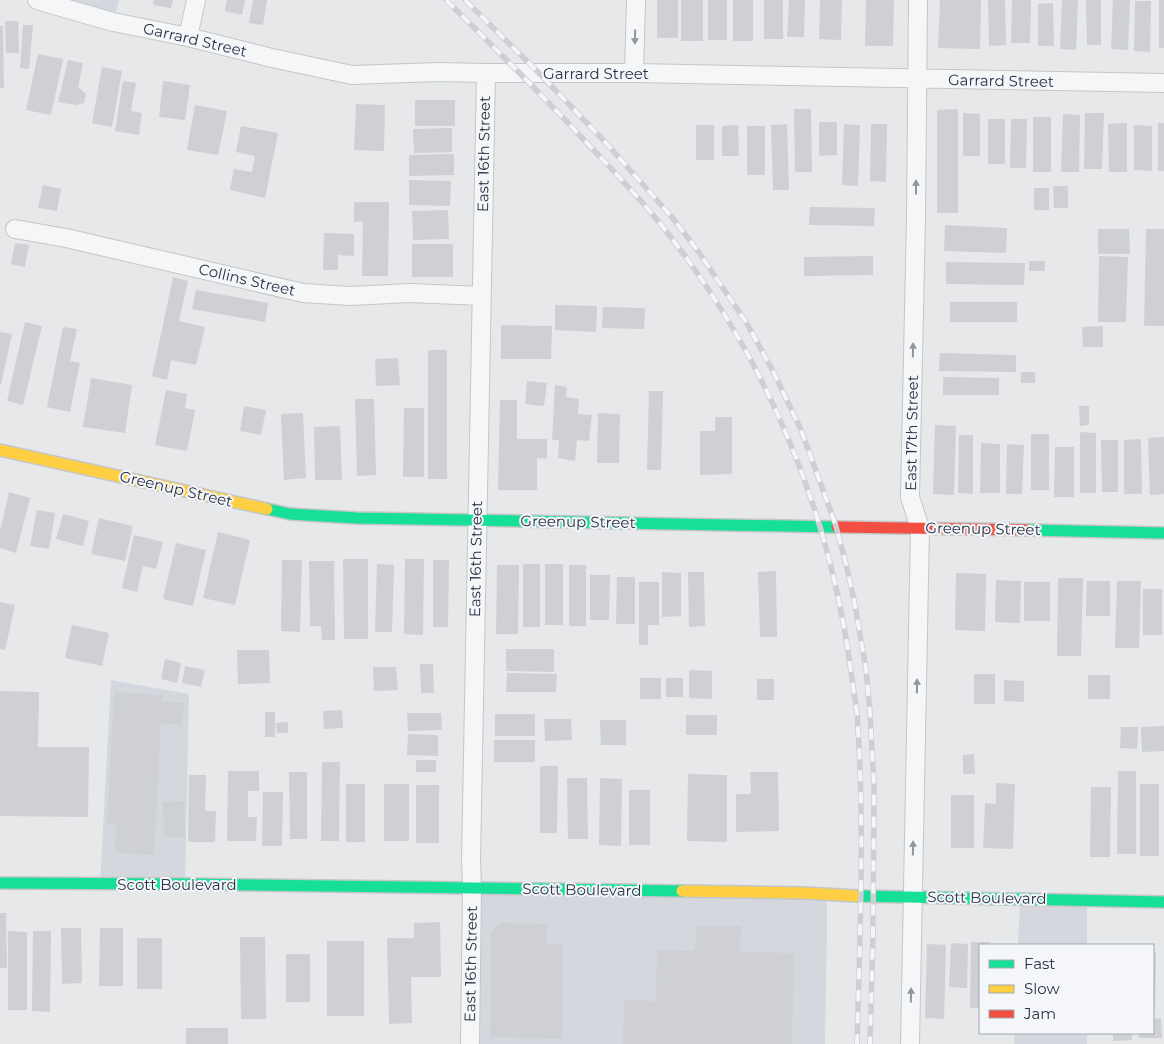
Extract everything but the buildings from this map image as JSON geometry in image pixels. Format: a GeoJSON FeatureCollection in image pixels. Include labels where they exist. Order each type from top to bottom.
{"type":"FeatureCollection","features":[{"type":"Feature","properties":{"kind":"main road","name":"Greenup Street"},"geometry":{"type":"LineString","coordinates":[[0,450],[290,514],[357,518],[1164,533]]}},
{"type":"Feature","properties":{"kind":"main road","name":"Scott Boulevard"},"geometry":{"type":"LineString","coordinates":[[0,883],[819,893],[863,896],[1164,902]]}},
{"type":"Feature","properties":{"kind":"street","name":"Garrard Street"},"geometry":{"type":"LineString","coordinates":[[37,0],[113,22],[188,37],[352,75],[437,72],[634,74],[1164,84]]}},
{"type":"Feature","properties":{"kind":"street"},"geometry":{"type":"LineString","coordinates":[[188,37],[196,0]]}},
{"type":"Feature","properties":{"kind":"street"},"geometry":{"type":"LineString","coordinates":[[634,74],[636,0]]}},
{"type":"Feature","properties":{"kind":"street","name":"East 17th Street"},"geometry":{"type":"LineString","coordinates":[[910,1044],[920,528],[910,497],[916,218],[918,0]]}},
{"type":"Feature","properties":{"kind":"street","name":"East 16th Street"},"geometry":{"type":"LineString","coordinates":[[470,1044],[476,520],[486,73]]}},
{"type":"Feature","properties":{"kind":"street","name":"Collins Street"},"geometry":{"type":"LineString","coordinates":[[15,229],[66,238],[303,293],[350,296],[410,294],[482,296]]}},
{"type":"Feature","properties":{"kind":"shaded area"},"geometry":{"type":"Polygon","coordinates":[[[37,0],[119,0],[113,22],[37,0]]]}},
{"type":"Feature","properties":{"kind":"shaded area"},"geometry":{"type":"Polygon","coordinates":[[[111,680],[189,694],[185,884],[100,884],[111,680]]]}},
{"type":"Feature","properties":{"kind":"shaded area"},"geometry":{"type":"Polygon","coordinates":[[[472,888],[827,893],[825,1044],[470,1044],[472,888]]]}},
{"type":"Feature","properties":{"kind":"shaded area"},"geometry":{"type":"Polygon","coordinates":[[[1020,899],[1087,900],[1087,944],[1018,944],[1020,899]]]}},
{"type":"Feature","properties":{"kind":"shaded area"},"geometry":{"type":"Polygon","coordinates":[[[1015,1034],[1087,1034],[1087,1044],[1014,1044],[1015,1034]]]}},
{"type":"Feature","properties":{"kind":"railway"},"geometry":{"type":"LineString","coordinates":[[446,0],[570,125],[638,197],[666,231],[702,280],[735,331],[789,439],[810,495],[827,553],[841,612],[857,713],[861,796],[857,1044]]}},
{"type":"Feature","properties":{"kind":"railway"},"geometry":{"type":"LineString","coordinates":[[465,0],[606,143],[671,216],[698,251],[746,322],[773,371],[801,430],[835,523],[854,600],[866,669],[874,786],[870,1044]]}},
{"type":"Feature","properties":{"kind":"traffic: fast"},"geometry":{"type":"LineString","coordinates":[[267,509],[290,514],[357,518],[837,527]]}},
{"type":"Feature","properties":{"kind":"traffic: fast"},"geometry":{"type":"LineString","coordinates":[[1027,530],[1164,533]]}},
{"type":"Feature","properties":{"kind":"traffic: fast"},"geometry":{"type":"LineString","coordinates":[[0,883],[682,891]]}},
{"type":"Feature","properties":{"kind":"traffic: fast"},"geometry":{"type":"LineString","coordinates":[[857,896],[1164,902]]}},
{"type":"Feature","properties":{"kind":"traffic: slow"},"geometry":{"type":"LineString","coordinates":[[0,450],[267,509]]}},
{"type":"Feature","properties":{"kind":"traffic: slow"},"geometry":{"type":"LineString","coordinates":[[682,891],[805,893],[857,896]]}},
{"type":"Feature","properties":{"kind":"traffic: jam"},"geometry":{"type":"LineString","coordinates":[[837,527],[1027,530]]}}]}
